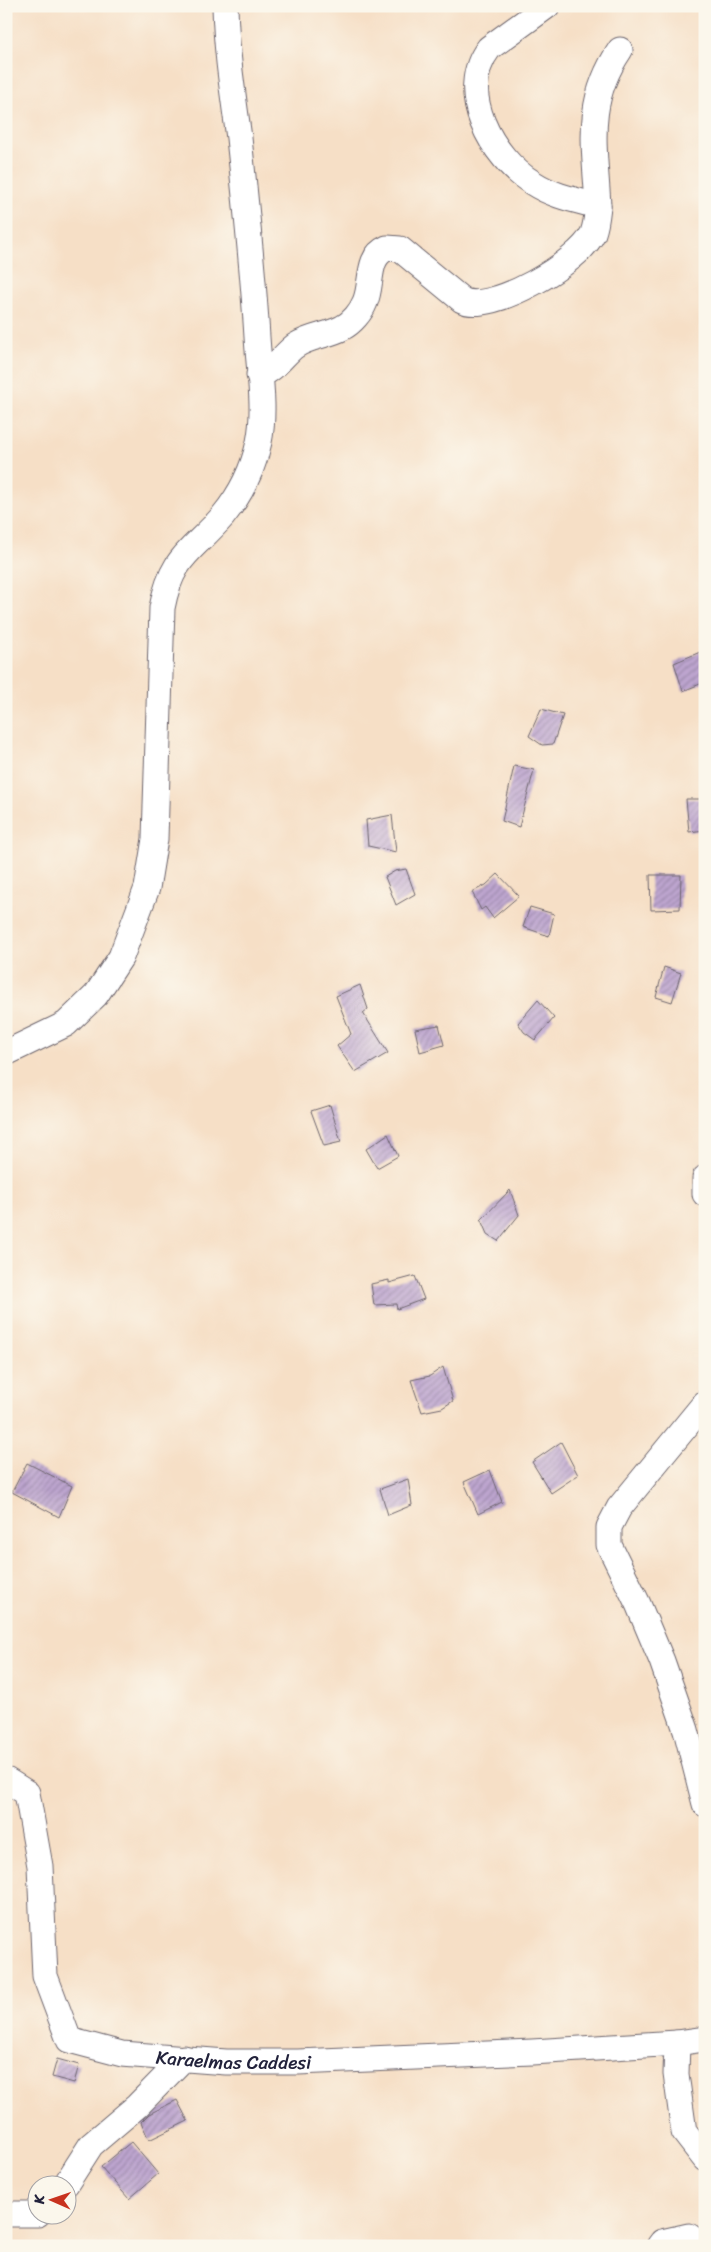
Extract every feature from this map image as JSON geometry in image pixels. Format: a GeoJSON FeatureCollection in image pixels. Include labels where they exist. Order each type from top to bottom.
{"type":"FeatureCollection","features":[{"type":"Feature","properties":{"kind":"street"},"geometry":{"type":"LineString","coordinates":[[6,1053],[66,1024],[82,1010],[106,983],[121,957],[147,888],[155,840],[162,608],[165,596],[179,562],[232,504],[249,474],[260,440],[262,422],[252,252],[225,6]]}},
{"type":"Feature","properties":{"kind":"street"},"geometry":{"type":"LineString","coordinates":[[547,6],[489,48],[483,55],[476,86],[481,120],[504,158],[531,182],[560,196],[598,206]]}},
{"type":"Feature","properties":{"kind":"street"},"geometry":{"type":"LineString","coordinates":[[259,375],[271,370],[290,350],[303,342],[342,328],[352,321],[365,302],[373,262],[382,250],[394,247],[400,249],[462,300],[474,304],[480,304],[540,280],[565,264],[592,234],[598,206],[594,113],[601,84],[620,50]]}},
{"type":"Feature","properties":{"kind":"street"},"geometry":{"type":"LineString","coordinates":[[705,1178],[705,1194]]}},
{"type":"Feature","properties":{"kind":"street"},"geometry":{"type":"LineString","coordinates":[[705,1403],[619,1508],[609,1527],[608,1537],[612,1554],[638,1604],[665,1670],[686,1730],[705,1804]]}},
{"type":"Feature","properties":{"kind":"street","name":"Karaelmas Caddesi"},"geometry":{"type":"LineString","coordinates":[[6,1780],[27,1793],[40,1866],[45,1976],[69,2040],[122,2054],[226,2062],[298,2062],[442,2057],[676,2043],[705,2039]]}},
{"type":"Feature","properties":{"kind":"street"},"geometry":{"type":"LineString","coordinates":[[676,2043],[676,2074],[684,2132],[705,2160]]}},
{"type":"Feature","properties":{"kind":"street"},"geometry":{"type":"LineString","coordinates":[[72,2174],[91,2145],[136,2106],[184,2058]]}},
{"type":"Feature","properties":{"kind":"street"},"geometry":{"type":"LineString","coordinates":[[6,2214],[28,2214]]}},
{"type":"Feature","properties":{"kind":"street"},"geometry":{"type":"LineString","coordinates":[[660,2246],[662,2242],[689,2236],[703,2246]]}},
{"type":"Feature","properties":{"kind":"building"},"geometry":{"type":"Polygon","coordinates":[[[705,650],[705,682],[683,691],[674,663],[705,650]]]}},
{"type":"Feature","properties":{"kind":"building"},"geometry":{"type":"Polygon","coordinates":[[[541,709],[563,715],[553,744],[542,745],[529,736],[541,709]]]}},
{"type":"Feature","properties":{"kind":"building"},"geometry":{"type":"Polygon","coordinates":[[[514,766],[534,770],[519,827],[502,821],[514,766]]]}},
{"type":"Feature","properties":{"kind":"building"},"geometry":{"type":"Polygon","coordinates":[[[686,799],[705,799],[705,830],[689,832],[686,799]]]}},
{"type":"Feature","properties":{"kind":"building"},"geometry":{"type":"Polygon","coordinates":[[[392,815],[396,852],[368,846],[366,820],[392,815]]]}},
{"type":"Feature","properties":{"kind":"building"},"geometry":{"type":"Polygon","coordinates":[[[406,869],[415,894],[396,905],[385,877],[395,871],[406,869]]]}},
{"type":"Feature","properties":{"kind":"building"},"geometry":{"type":"Polygon","coordinates":[[[498,874],[519,896],[493,918],[485,907],[481,910],[472,892],[486,885],[498,874]]]}},
{"type":"Feature","properties":{"kind":"building"},"geometry":{"type":"Polygon","coordinates":[[[650,875],[681,875],[680,909],[651,910],[650,875]]]}},
{"type":"Feature","properties":{"kind":"building"},"geometry":{"type":"Polygon","coordinates":[[[530,907],[554,914],[549,936],[523,927],[530,907]]]}},
{"type":"Feature","properties":{"kind":"building"},"geometry":{"type":"Polygon","coordinates":[[[664,967],[681,973],[672,1002],[656,997],[664,967]]]}},
{"type":"Feature","properties":{"kind":"building"},"geometry":{"type":"Polygon","coordinates":[[[360,985],[368,1009],[363,1013],[388,1053],[355,1072],[337,1046],[351,1034],[336,996],[360,985]]]}},
{"type":"Feature","properties":{"kind":"building"},"geometry":{"type":"Polygon","coordinates":[[[538,1000],[554,1018],[535,1040],[524,1032],[518,1023],[538,1000]]]}},
{"type":"Feature","properties":{"kind":"building"},"geometry":{"type":"Polygon","coordinates":[[[439,1025],[444,1045],[420,1052],[415,1029],[439,1025]]]}},
{"type":"Feature","properties":{"kind":"building"},"geometry":{"type":"Polygon","coordinates":[[[330,1105],[341,1142],[324,1146],[311,1111],[330,1105]]]}},
{"type":"Feature","properties":{"kind":"building"},"geometry":{"type":"Polygon","coordinates":[[[388,1134],[398,1156],[377,1168],[366,1149],[388,1134]]]}},
{"type":"Feature","properties":{"kind":"building"},"geometry":{"type":"Polygon","coordinates":[[[510,1190],[519,1215],[498,1241],[487,1234],[481,1220],[510,1190]]]}},
{"type":"Feature","properties":{"kind":"building"},"geometry":{"type":"Polygon","coordinates":[[[415,1276],[424,1299],[397,1309],[396,1304],[374,1305],[371,1284],[389,1280],[389,1283],[415,1276]]]}},
{"type":"Feature","properties":{"kind":"building"},"geometry":{"type":"Polygon","coordinates":[[[443,1367],[453,1401],[442,1408],[422,1412],[411,1380],[430,1376],[443,1367]]]}},
{"type":"Feature","properties":{"kind":"building"},"geometry":{"type":"Polygon","coordinates":[[[561,1442],[578,1475],[551,1493],[532,1462],[561,1442]]]}},
{"type":"Feature","properties":{"kind":"building"},"geometry":{"type":"Polygon","coordinates":[[[27,1463],[72,1486],[59,1517],[12,1492],[27,1463]]]}},
{"type":"Feature","properties":{"kind":"building"},"geometry":{"type":"Polygon","coordinates":[[[490,1470],[502,1502],[478,1514],[464,1482],[490,1470]]]}},
{"type":"Feature","properties":{"kind":"building"},"geometry":{"type":"Polygon","coordinates":[[[408,1479],[412,1505],[388,1515],[380,1489],[408,1479]]]}},
{"type":"Feature","properties":{"kind":"building"},"geometry":{"type":"Polygon","coordinates":[[[57,2059],[79,2065],[74,2083],[52,2077],[57,2059]]]}},
{"type":"Feature","properties":{"kind":"building"},"geometry":{"type":"Polygon","coordinates":[[[177,2100],[188,2121],[149,2140],[141,2122],[149,2114],[177,2100]]]}},
{"type":"Feature","properties":{"kind":"building"},"geometry":{"type":"Polygon","coordinates":[[[131,2142],[158,2174],[129,2199],[101,2167],[131,2142]]]}}]}
